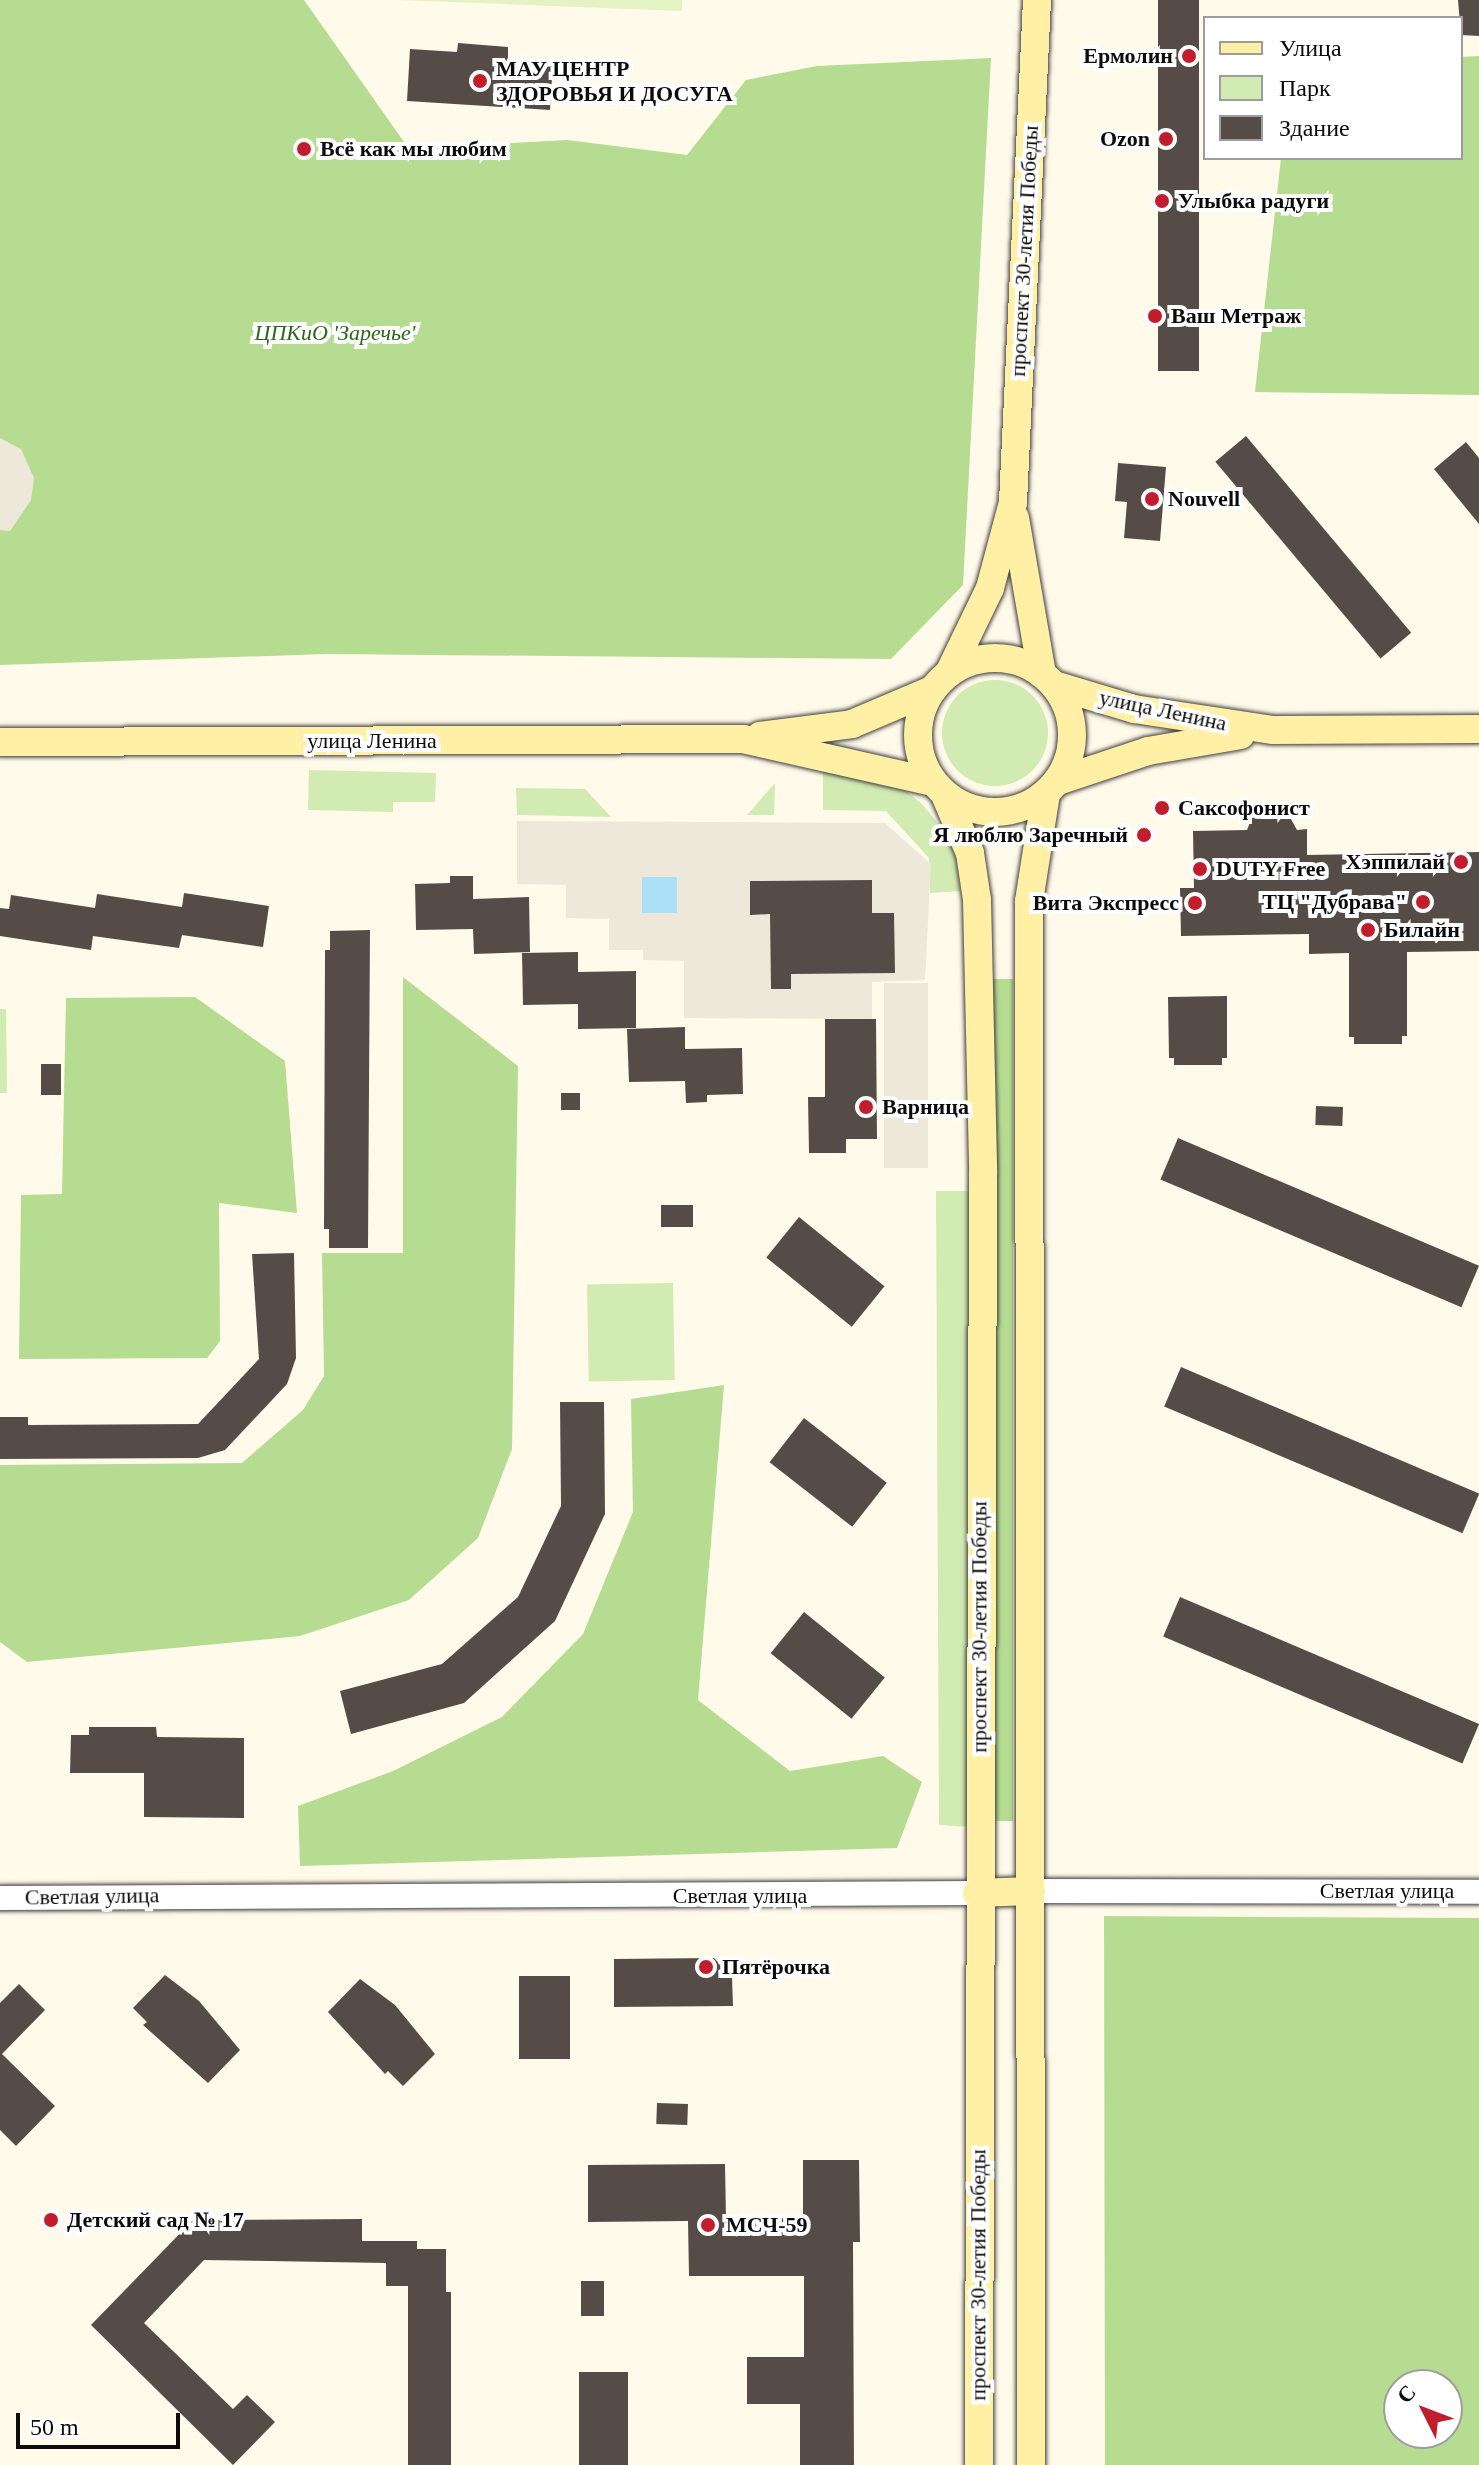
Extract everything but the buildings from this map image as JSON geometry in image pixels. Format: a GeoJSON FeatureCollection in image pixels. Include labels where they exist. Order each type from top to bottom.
{"type":"FeatureCollection","features":[{"type":"Feature","properties":{"kind":"main road","name":"проспект 30-летия Победы"},"geometry":{"type":"LineString","coordinates":[[940,681],[990,588],[1013,502],[1037,0]]}},
{"type":"Feature","properties":{"kind":"main road","name":"проспект 30-летия Победы"},"geometry":{"type":"LineString","coordinates":[[1013,502],[1048,679]]}},
{"type":"Feature","properties":{"kind":"main road"},"geometry":{"type":"LineString","coordinates":[[1031,2465],[1029,901],[1052,788],[1069,758],[1072,732],[1067,707],[1048,679],[995,658],[940,681],[921,712],[917,736],[939,788],[968,808],[996,813],[1023,808],[1052,788]]}},
{"type":"Feature","properties":{"kind":"main road","name":"улица Ленина"},"geometry":{"type":"LineString","coordinates":[[1048,679],[1134,709],[1273,730],[1479,729]]}},
{"type":"Feature","properties":{"kind":"main road","name":"улица Ленина"},"geometry":{"type":"LineString","coordinates":[[0,742],[743,739],[852,724],[940,681]]}},
{"type":"Feature","properties":{"kind":"main road","name":"улица Ленина"},"geometry":{"type":"LineString","coordinates":[[1052,788],[1148,751],[1273,730]]}},
{"type":"Feature","properties":{"kind":"main road","name":"улица Ленина"},"geometry":{"type":"LineString","coordinates":[[743,739],[939,788]]}},
{"type":"Feature","properties":{"kind":"main road","name":"проспект 30-летия Победы"},"geometry":{"type":"LineString","coordinates":[[939,788],[970,853],[977,900],[983,1174],[977,1893],[979,2465]]}},
{"type":"Feature","properties":{"kind":"main road","name":"Светлая улица"},"geometry":{"type":"LineString","coordinates":[[977,1893],[1031,1891]]}},
{"type":"Feature","properties":{"kind":"street","name":"Светлая улица"},"geometry":{"type":"LineString","coordinates":[[1031,1891],[1479,1892]]}},
{"type":"Feature","properties":{"kind":"street","name":"Светлая улица"},"geometry":{"type":"LineString","coordinates":[[0,1898],[977,1893]]}},
{"type":"Feature","properties":{"kind":"green space","name":"ЦПКиО 'Заречье'"},"geometry":{"type":"Polygon","coordinates":[[[0,0],[304,0],[409,149],[567,140],[687,155],[746,80],[817,66],[991,58],[963,585],[891,659],[326,654],[0,665],[0,0]]]}},
{"type":"Feature","properties":{"kind":"green space"},"geometry":{"type":"Polygon","coordinates":[[[398,0],[682,0],[682,11],[398,0]]]}},
{"type":"Feature","properties":{"kind":"green space"},"geometry":{"type":"Polygon","coordinates":[[[1479,56],[1479,395],[1255,392],[1281,160],[1463,160],[1463,57],[1479,56]]]}},
{"type":"Feature","properties":{"kind":"green space"},"geometry":{"type":"Polygon","coordinates":[[[995,680],[1015,684],[1033,695],[1044,713],[1048,733],[1044,753],[1033,771],[1015,782],[995,786],[975,782],[957,771],[946,753],[942,733],[946,713],[957,695],[975,684],[995,680]]]}},
{"type":"Feature","properties":{"kind":"green space"},"geometry":{"type":"Polygon","coordinates":[[[823,763],[898,784],[923,805],[945,832],[957,861],[960,891],[930,893],[929,858],[886,811],[823,810],[823,763]]]}},
{"type":"Feature","properties":{"kind":"green space"},"geometry":{"type":"Polygon","coordinates":[[[309,770],[436,773],[435,802],[393,802],[393,812],[308,810],[309,770]]]}},
{"type":"Feature","properties":{"kind":"green space"},"geometry":{"type":"Polygon","coordinates":[[[775,783],[774,815],[747,815],[775,783]]]}},
{"type":"Feature","properties":{"kind":"green space"},"geometry":{"type":"Polygon","coordinates":[[[516,788],[585,789],[611,817],[517,815],[516,788]]]}},
{"type":"Feature","properties":{"kind":"green space"},"geometry":{"type":"Polygon","coordinates":[[[403,977],[518,1066],[512,1449],[478,1538],[409,1600],[300,1636],[27,1662],[0,1642],[0,1465],[242,1463],[303,1410],[324,1376],[322,1253],[403,1253],[403,977]]]}},
{"type":"Feature","properties":{"kind":"green space"},"geometry":{"type":"Polygon","coordinates":[[[993,979],[1013,979],[1013,1821],[993,1821],[993,979]]]}},
{"type":"Feature","properties":{"kind":"green space"},"geometry":{"type":"Polygon","coordinates":[[[195,997],[285,1061],[297,1213],[219,1203],[220,1341],[207,1358],[19,1359],[21,1195],[62,1194],[66,998],[195,997]]]}},
{"type":"Feature","properties":{"kind":"green space"},"geometry":{"type":"Polygon","coordinates":[[[0,1009],[6,1009],[7,1093],[0,1093],[0,1009]]]}},
{"type":"Feature","properties":{"kind":"green space"},"geometry":{"type":"Polygon","coordinates":[[[936,1191],[972,1191],[970,1827],[939,1825],[936,1191]]]}},
{"type":"Feature","properties":{"kind":"green space"},"geometry":{"type":"Polygon","coordinates":[[[673,1283],[675,1380],[589,1381],[587,1285],[673,1283]]]}},
{"type":"Feature","properties":{"kind":"green space"},"geometry":{"type":"Polygon","coordinates":[[[724,1385],[698,1700],[790,1771],[883,1756],[922,1782],[897,1848],[300,1866],[298,1806],[393,1771],[502,1717],[583,1634],[633,1512],[631,1399],[724,1385]]]}},
{"type":"Feature","properties":{"kind":"green space"},"geometry":{"type":"Polygon","coordinates":[[[1104,1916],[1479,1918],[1479,2465],[1105,2465],[1104,1916]]]}},
{"type":"Feature","properties":{"kind":"shaded area"},"geometry":{"type":"Polygon","coordinates":[[[0,438],[21,449],[34,478],[31,500],[10,531],[0,530],[0,438]]]}},
{"type":"Feature","properties":{"kind":"shaded area"},"geometry":{"type":"Polygon","coordinates":[[[517,821],[885,823],[931,864],[925,980],[872,982],[872,1019],[684,1018],[684,961],[643,960],[643,950],[609,950],[609,919],[566,918],[566,885],[517,884],[517,821]]]}},
{"type":"Feature","properties":{"kind":"shaded area"},"geometry":{"type":"Polygon","coordinates":[[[884,983],[928,983],[928,1168],[884,1168],[884,983]]]}},
{"type":"Feature","properties":{"kind":"water"},"geometry":{"type":"Polygon","coordinates":[[[642,877],[677,877],[677,913],[642,913],[642,877]]]}},
{"type":"Feature","properties":{"kind":"place","name":"Ермолин"},"geometry":{"type":"Point","coordinates":[1189,56]}},
{"type":"Feature","properties":{"kind":"place","name":"МАУ ЦЕНТР ЗДОРОВЬЯ И ДОСУГА"},"geometry":{"type":"Point","coordinates":[480,81]}},
{"type":"Feature","properties":{"kind":"place","name":"Ozon"},"geometry":{"type":"Point","coordinates":[1166,139]}},
{"type":"Feature","properties":{"kind":"place","name":"Всё как мы любим"},"geometry":{"type":"Point","coordinates":[304,149]}},
{"type":"Feature","properties":{"kind":"place","name":"Улыбка радуги"},"geometry":{"type":"Point","coordinates":[1162,201]}},
{"type":"Feature","properties":{"kind":"place","name":"Ваш Метраж"},"geometry":{"type":"Point","coordinates":[1155,316]}},
{"type":"Feature","properties":{"kind":"place","name":"Nouvell"},"geometry":{"type":"Point","coordinates":[1152,499]}},
{"type":"Feature","properties":{"kind":"place","name":"Саксофонист"},"geometry":{"type":"Point","coordinates":[1162,808]}},
{"type":"Feature","properties":{"kind":"place","name":"Я люблю Заречный"},"geometry":{"type":"Point","coordinates":[1144,835]}},
{"type":"Feature","properties":{"kind":"place","name":"Хэппилай"},"geometry":{"type":"Point","coordinates":[1461,862]}},
{"type":"Feature","properties":{"kind":"place","name":"DUTY Free"},"geometry":{"type":"Point","coordinates":[1200,869]}},
{"type":"Feature","properties":{"kind":"place","name":"ТЦ \"Дубрава\""},"geometry":{"type":"Point","coordinates":[1423,902]}},
{"type":"Feature","properties":{"kind":"place","name":"Вита Экспресс"},"geometry":{"type":"Point","coordinates":[1195,903]}},
{"type":"Feature","properties":{"kind":"place","name":"Билайн"},"geometry":{"type":"Point","coordinates":[1368,930]}},
{"type":"Feature","properties":{"kind":"place","name":"Варница"},"geometry":{"type":"Point","coordinates":[866,1107]}},
{"type":"Feature","properties":{"kind":"place","name":"Пятёрочка"},"geometry":{"type":"Point","coordinates":[706,1967]}},
{"type":"Feature","properties":{"kind":"place","name":"Детский сад № 17"},"geometry":{"type":"Point","coordinates":[51,2220]}},
{"type":"Feature","properties":{"kind":"place","name":"МСЧ-59"},"geometry":{"type":"Point","coordinates":[708,2225]}}]}
